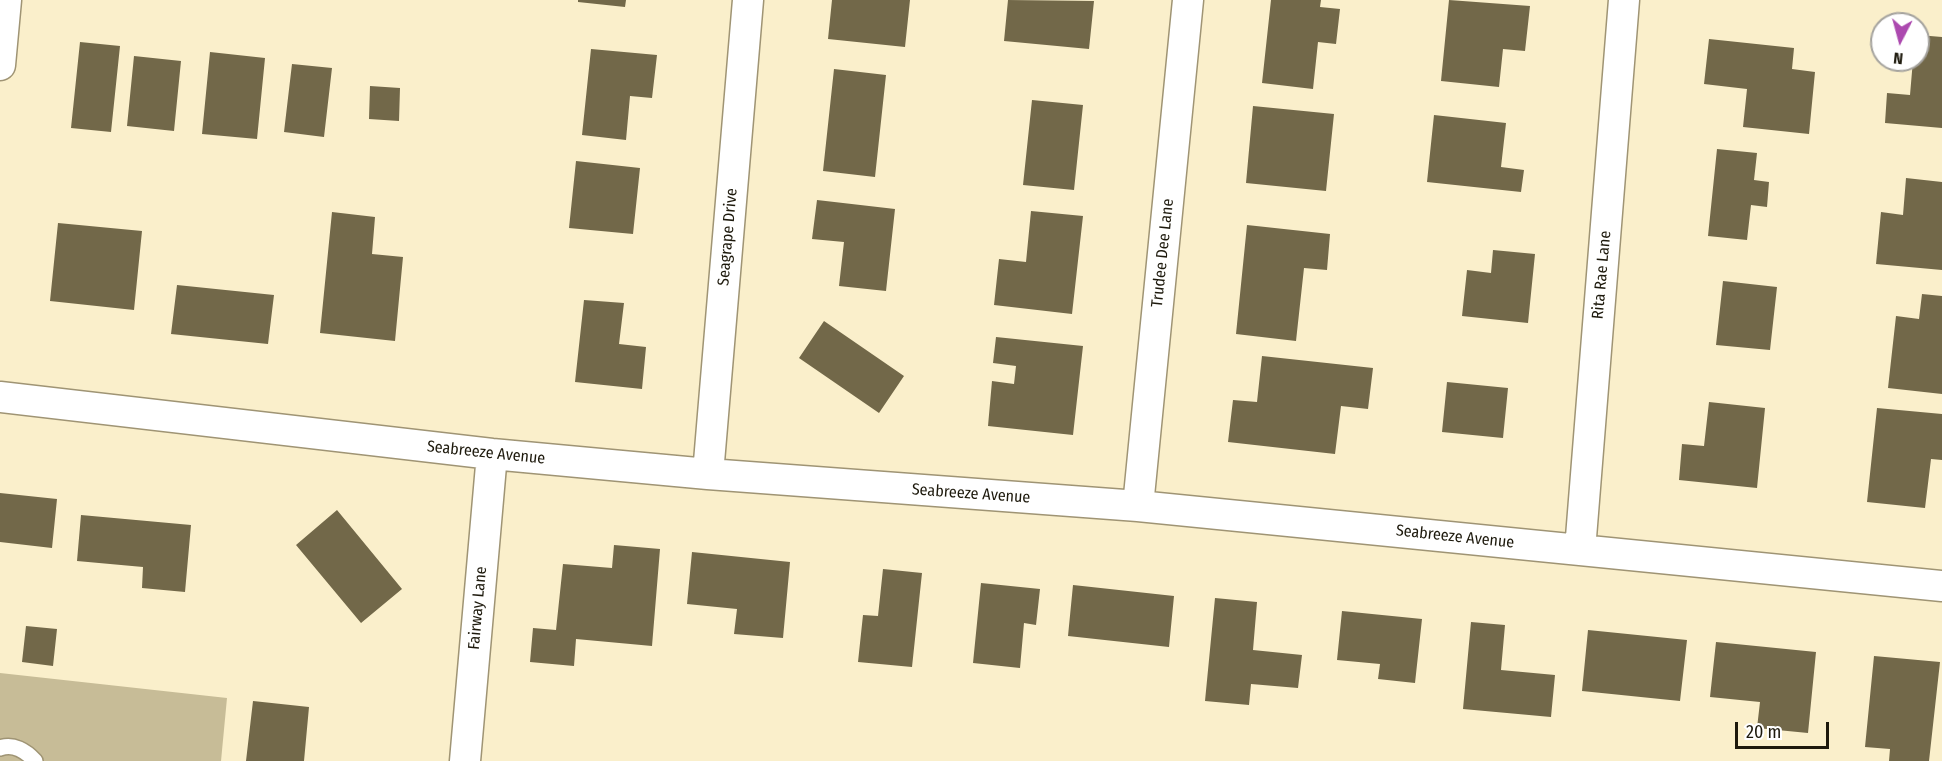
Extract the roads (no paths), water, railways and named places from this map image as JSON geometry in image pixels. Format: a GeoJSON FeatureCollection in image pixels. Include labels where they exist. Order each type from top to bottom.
{"type":"FeatureCollection","features":[{"type":"Feature","properties":{"kind":"street"},"geometry":{"type":"LineString","coordinates":[[0,65],[6,0]]}},
{"type":"Feature","properties":{"kind":"street","name":"Seagrape Drive"},"geometry":{"type":"LineString","coordinates":[[708,474],[748,0]]}},
{"type":"Feature","properties":{"kind":"street","name":"Trudee Dee Lane"},"geometry":{"type":"LineString","coordinates":[[1138,506],[1188,0]]}},
{"type":"Feature","properties":{"kind":"street","name":"Rita Rae Lane"},"geometry":{"type":"LineString","coordinates":[[1580,550],[1624,0]]}},
{"type":"Feature","properties":{"kind":"street","name":"Seabreeze Avenue"},"geometry":{"type":"LineString","coordinates":[[0,397],[492,454],[708,474],[1138,506],[1942,586]]}},
{"type":"Feature","properties":{"kind":"street","name":"Fairway Lane"},"geometry":{"type":"LineString","coordinates":[[465,761],[492,454]]}},
{"type":"Feature","properties":{"kind":"lane"},"geometry":{"type":"LineString","coordinates":[[0,748],[7,746],[27,752],[35,761]]}}]}
